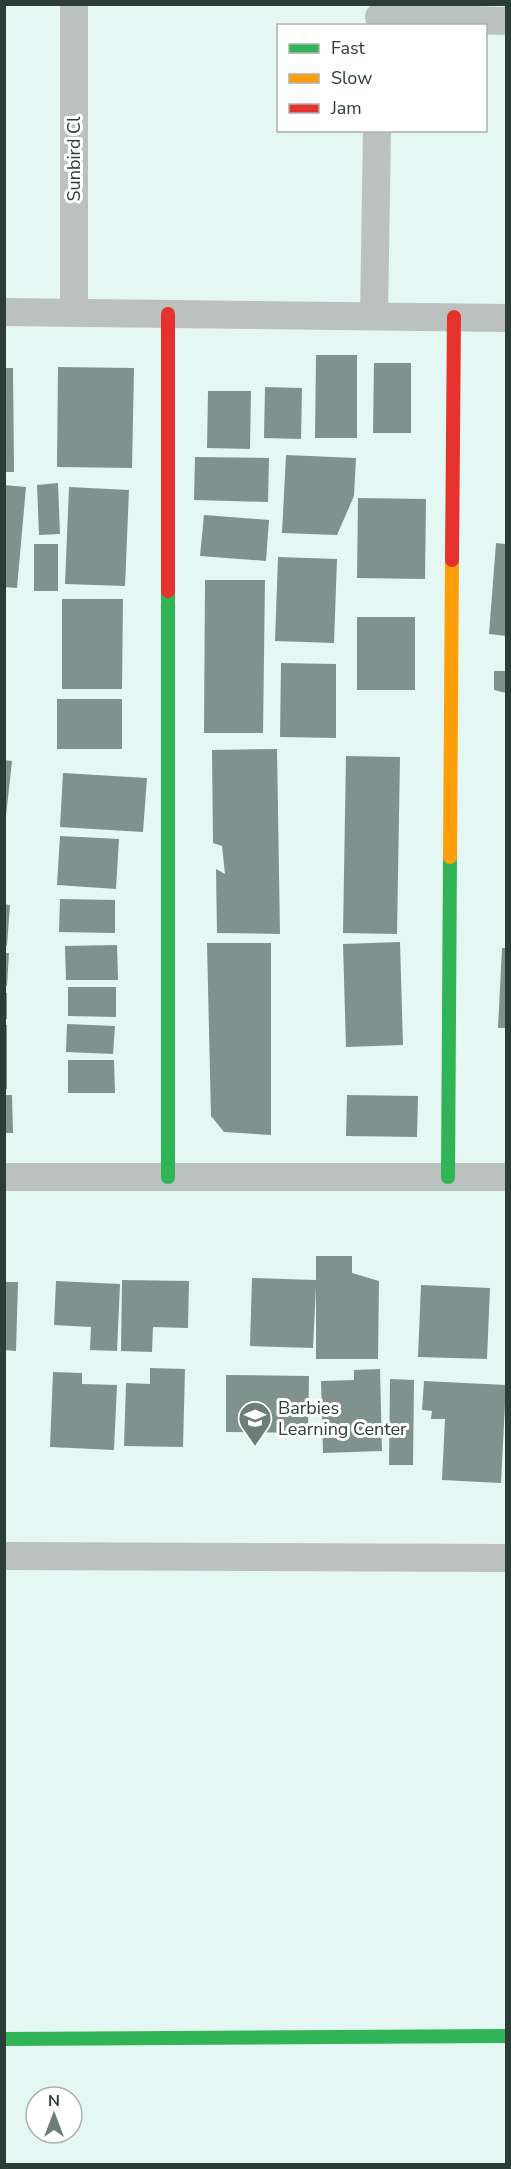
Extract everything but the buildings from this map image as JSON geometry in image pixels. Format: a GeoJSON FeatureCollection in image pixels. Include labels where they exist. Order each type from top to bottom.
{"type":"FeatureCollection","features":[{"type":"Feature","properties":{"kind":"street","name":"Sunbird Cl"},"geometry":{"type":"LineString","coordinates":[[74,4],[74,313]]}},
{"type":"Feature","properties":{"kind":"street"},"geometry":{"type":"LineString","coordinates":[[379,16],[507,21]]}},
{"type":"Feature","properties":{"kind":"street"},"geometry":{"type":"LineString","coordinates":[[374,316],[377,132]]}},
{"type":"Feature","properties":{"kind":"street"},"geometry":{"type":"LineString","coordinates":[[4,312],[507,318]]}},
{"type":"Feature","properties":{"kind":"street"},"geometry":{"type":"LineString","coordinates":[[168,314],[168,1177]]}},
{"type":"Feature","properties":{"kind":"street"},"geometry":{"type":"LineString","coordinates":[[448,1177],[454,317]]}},
{"type":"Feature","properties":{"kind":"street"},"geometry":{"type":"LineString","coordinates":[[4,1177],[507,1177]]}},
{"type":"Feature","properties":{"kind":"street"},"geometry":{"type":"LineString","coordinates":[[4,1556],[507,1558]]}},
{"type":"Feature","properties":{"kind":"street"},"geometry":{"type":"LineString","coordinates":[[4,2039],[507,2036]]}},
{"type":"Feature","properties":{"kind":"traffic: fast"},"geometry":{"type":"LineString","coordinates":[[168,591],[168,1177]]}},
{"type":"Feature","properties":{"kind":"traffic: fast"},"geometry":{"type":"LineString","coordinates":[[448,1177],[450,857]]}},
{"type":"Feature","properties":{"kind":"traffic: fast"},"geometry":{"type":"LineString","coordinates":[[4,2039],[506,2036]]}},
{"type":"Feature","properties":{"kind":"traffic: slow"},"geometry":{"type":"LineString","coordinates":[[450,857],[452,560]]}},
{"type":"Feature","properties":{"kind":"traffic: jam"},"geometry":{"type":"LineString","coordinates":[[168,314],[168,591]]}},
{"type":"Feature","properties":{"kind":"traffic: jam"},"geometry":{"type":"LineString","coordinates":[[452,560],[454,317]]}},
{"type":"Feature","properties":{"kind":"place","name":"Barbies Learning Center"},"geometry":{"type":"Point","coordinates":[255,1447]}}]}
